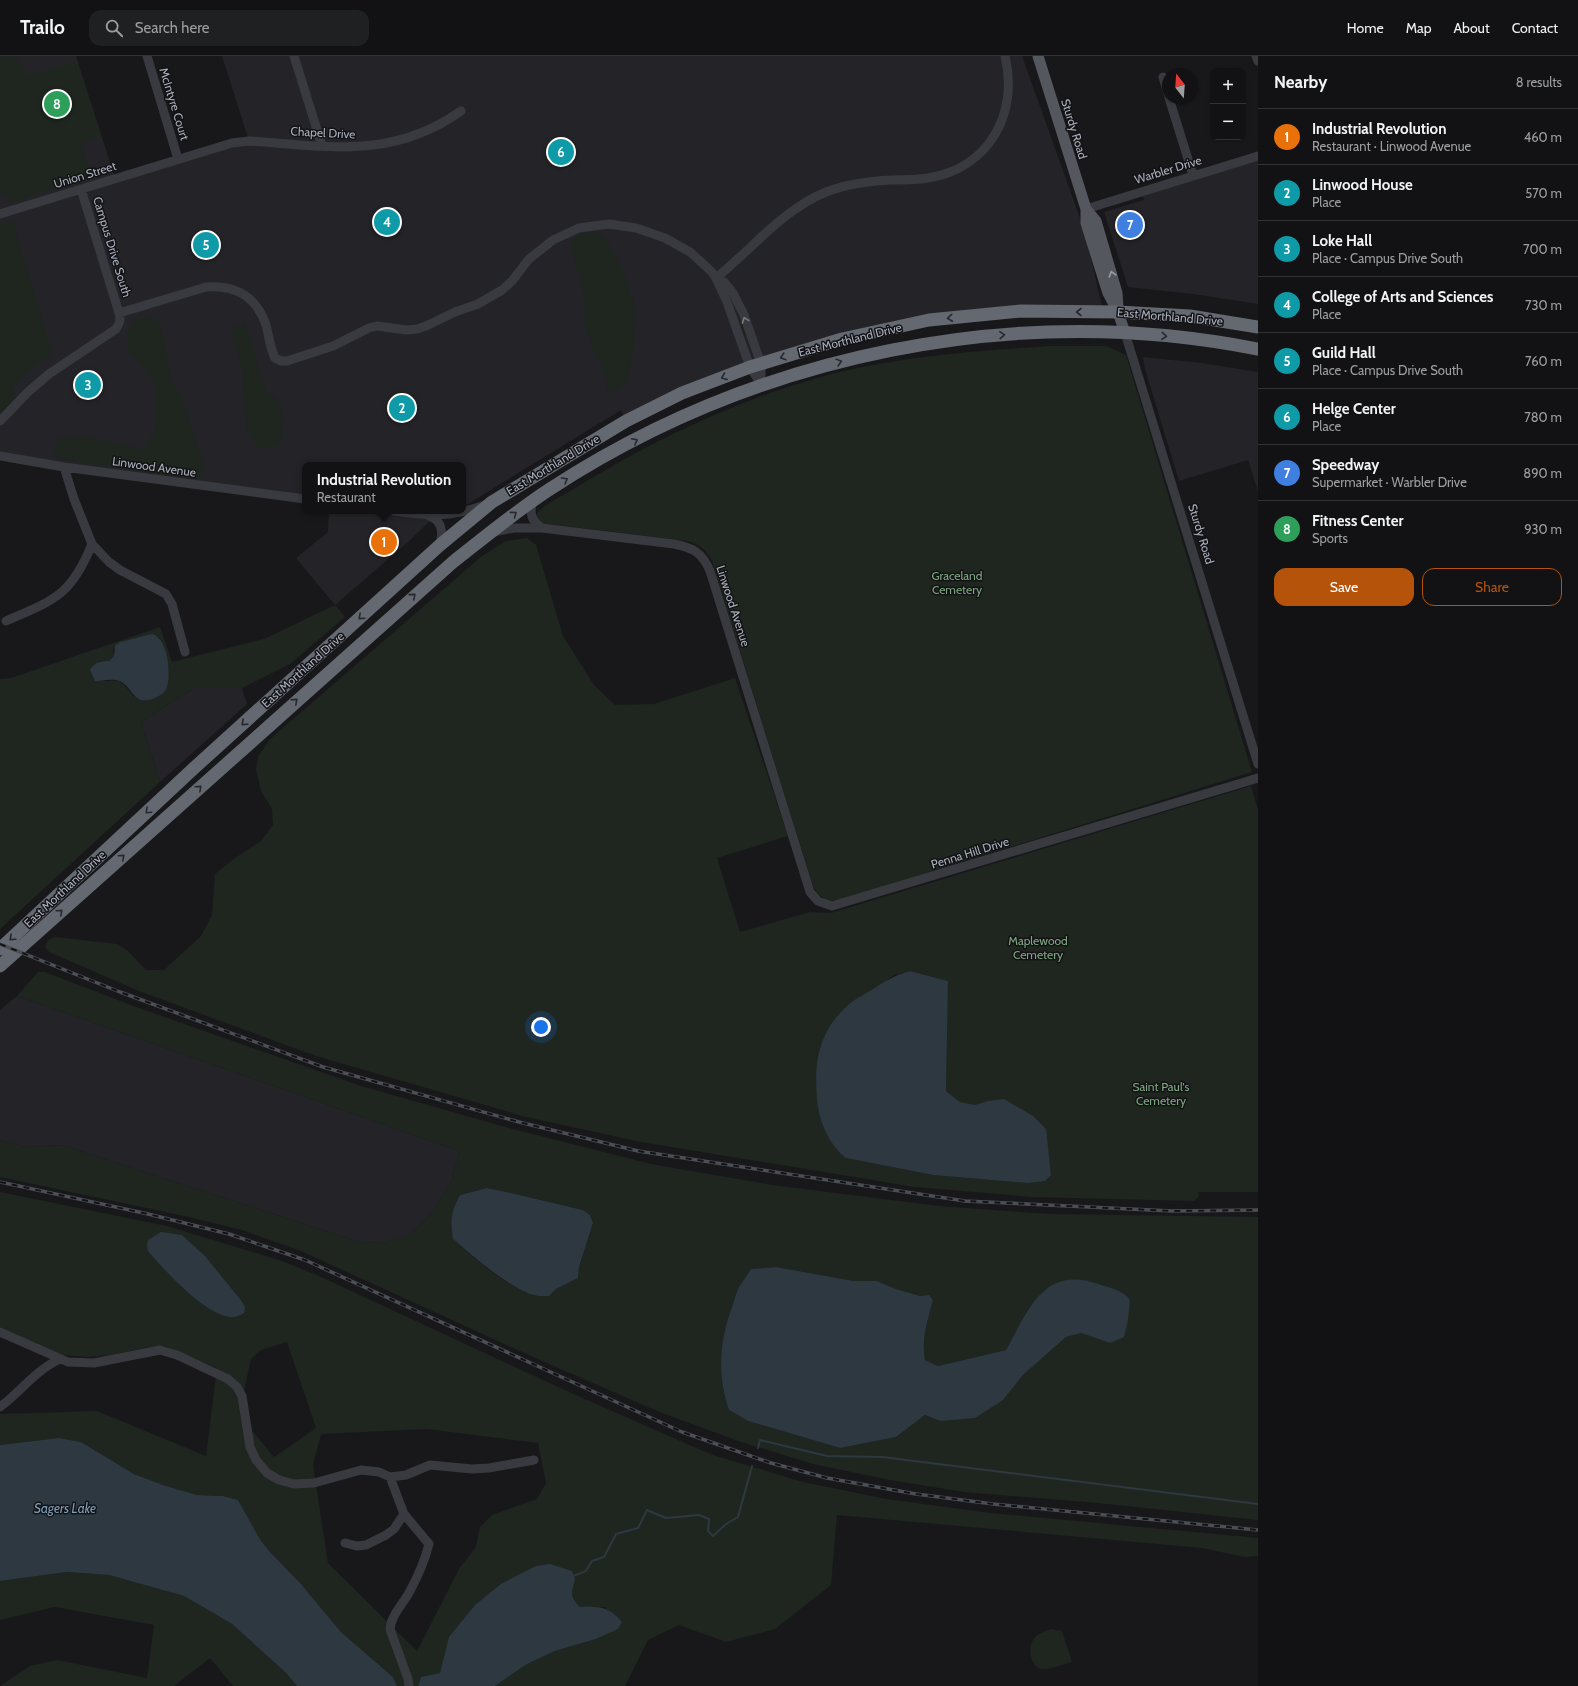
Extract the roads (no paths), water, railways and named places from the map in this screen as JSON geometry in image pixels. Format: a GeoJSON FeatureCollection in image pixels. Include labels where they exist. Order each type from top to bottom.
{"type":"FeatureCollection","features":[{"type":"Feature","properties":{"kind":"highway","name":"East Morthland Drive"},"geometry":{"type":"LineString","coordinates":[[0,949],[194,769],[440,545],[492,502],[626,421],[682,393],[755,365],[842,339],[929,320],[1021,311],[1118,312],[1190,316],[1258,327]]}},
{"type":"Feature","properties":{"kind":"highway","name":"East Morthland Drive"},"geometry":{"type":"LineString","coordinates":[[0,966],[392,614],[453,562],[532,501],[604,457],[665,425],[761,384],[859,357],[924,344],[994,335],[1057,332],[1125,333],[1187,338],[1258,349]]}},
{"type":"Feature","properties":{"kind":"main road","name":"Sturdy Road"},"geometry":{"type":"LineString","coordinates":[[1038,56],[1086,209],[1086,223],[1108,293],[1118,312],[1125,333]]}},
{"type":"Feature","properties":{"kind":"street","name":"McIntyre Court"},"geometry":{"type":"LineString","coordinates":[[147,56],[178,159]]}},
{"type":"Feature","properties":{"kind":"street"},"geometry":{"type":"LineString","coordinates":[[294,56],[322,146]]}},
{"type":"Feature","properties":{"kind":"street"},"geometry":{"type":"LineString","coordinates":[[716,278],[780,221],[795,210],[826,192],[858,183],[926,179],[939,176],[953,172],[977,156],[997,133],[1004,116],[1009,82],[1005,56]]}},
{"type":"Feature","properties":{"kind":"street"},"geometry":{"type":"LineString","coordinates":[[1256,56],[1258,61]]}},
{"type":"Feature","properties":{"kind":"street"},"geometry":{"type":"LineString","coordinates":[[1171,104],[1193,175]]}},
{"type":"Feature","properties":{"kind":"street","name":"Chapel Drive"},"geometry":{"type":"LineString","coordinates":[[178,159],[240,141],[355,147],[404,140],[438,126],[461,110]]}},
{"type":"Feature","properties":{"kind":"street","name":"Warbler Drive"},"geometry":{"type":"LineString","coordinates":[[1086,209],[1258,156]]}},
{"type":"Feature","properties":{"kind":"street","name":"Union Street"},"geometry":{"type":"LineString","coordinates":[[0,214],[178,159]]}},
{"type":"Feature","properties":{"kind":"street","name":"Campus Drive South"},"geometry":{"type":"LineString","coordinates":[[0,421],[28,392],[49,374],[116,329],[120,324],[121,318],[81,188]]}},
{"type":"Feature","properties":{"kind":"street","name":"Campus Drive South"},"geometry":{"type":"LineString","coordinates":[[119,313],[206,287],[218,286],[230,288],[250,298],[262,316],[276,358],[281,361],[288,361],[332,346],[369,328],[377,326],[406,330],[417,329],[454,312],[478,304],[502,290],[512,281],[529,259],[553,240],[565,233],[593,225],[609,224],[636,228],[666,238],[690,252],[703,263],[716,278],[725,282],[739,306],[761,384]]}},
{"type":"Feature","properties":{"kind":"street","name":"Sturdy Road"},"geometry":{"type":"LineString","coordinates":[[1125,333],[1258,764]]}},
{"type":"Feature","properties":{"kind":"street","name":"Linwood Avenue"},"geometry":{"type":"LineString","coordinates":[[0,456],[64,467],[302,499]]}},
{"type":"Feature","properties":{"kind":"street"},"geometry":{"type":"LineString","coordinates":[[64,467],[74,499],[92,544],[108,562],[120,570],[166,594],[172,604],[185,652]]}},
{"type":"Feature","properties":{"kind":"street"},"geometry":{"type":"LineString","coordinates":[[532,501],[531,516],[534,522],[542,528]]}},
{"type":"Feature","properties":{"kind":"street"},"geometry":{"type":"LineString","coordinates":[[466,511],[492,502]]}},
{"type":"Feature","properties":{"kind":"street"},"geometry":{"type":"LineString","coordinates":[[415,514],[429,516],[446,514]]}},
{"type":"Feature","properties":{"kind":"street"},"geometry":{"type":"LineString","coordinates":[[429,516],[434,518],[440,524],[442,536],[440,545]]}},
{"type":"Feature","properties":{"kind":"street","name":"Linwood Avenue"},"geometry":{"type":"LineString","coordinates":[[489,533],[506,529],[542,528],[674,544],[685,546],[701,555],[710,571],[774,775]]}},
{"type":"Feature","properties":{"kind":"street"},"geometry":{"type":"LineString","coordinates":[[6,621],[46,604],[65,591],[77,576],[92,544]]}},
{"type":"Feature","properties":{"kind":"street","name":"Penna Hill Drive"},"geometry":{"type":"LineString","coordinates":[[774,775],[810,892],[818,901],[832,906],[1258,778]]}},
{"type":"Feature","properties":{"kind":"street"},"geometry":{"type":"LineString","coordinates":[[0,1332],[68,1362],[94,1363],[160,1350],[177,1355],[228,1379],[237,1387],[242,1396],[250,1447],[256,1460],[267,1473],[279,1480],[294,1484],[314,1483],[362,1470],[379,1472],[390,1477],[406,1476],[430,1465],[472,1469],[490,1468],[534,1460]]}},
{"type":"Feature","properties":{"kind":"street"},"geometry":{"type":"LineString","coordinates":[[0,1407],[41,1369],[60,1359]]}},
{"type":"Feature","properties":{"kind":"street"},"geometry":{"type":"LineString","coordinates":[[390,1477],[404,1514],[430,1544],[427,1556],[410,1591],[390,1622],[390,1629],[408,1679],[409,1686]]}},
{"type":"Feature","properties":{"kind":"street"},"geometry":{"type":"LineString","coordinates":[[345,1543],[357,1546],[366,1545],[386,1535],[394,1529],[404,1514]]}},
{"type":"Feature","properties":{"kind":"water"},"geometry":{"type":"Polygon","coordinates":[[[151,634],[157,636],[161,642],[165,649],[167,658],[169,677],[163,693],[152,699],[141,700],[133,694],[127,686],[119,681],[95,681],[90,670],[98,662],[109,661],[114,656],[115,646],[120,642],[151,634]]]}},
{"type":"Feature","properties":{"kind":"water"},"geometry":{"type":"Polygon","coordinates":[[[910,971],[948,981],[946,1091],[960,1102],[975,1105],[988,1101],[1004,1099],[1033,1116],[1046,1129],[1051,1175],[1045,1181],[1027,1183],[933,1175],[846,1158],[840,1153],[830,1139],[820,1116],[816,1086],[816,1073],[820,1049],[824,1038],[837,1016],[852,1002],[889,979],[910,971]]]}},
{"type":"Feature","properties":{"kind":"water"},"geometry":{"type":"Polygon","coordinates":[[[487,1188],[583,1210],[590,1215],[593,1223],[579,1267],[578,1278],[556,1289],[549,1296],[536,1296],[525,1292],[503,1279],[453,1239],[452,1216],[460,1195],[487,1188]]]}},
{"type":"Feature","properties":{"kind":"water"},"geometry":{"type":"Polygon","coordinates":[[[161,1232],[182,1235],[205,1256],[241,1300],[245,1307],[244,1313],[232,1317],[220,1314],[208,1308],[185,1290],[148,1251],[148,1240],[161,1232]]]}},
{"type":"Feature","properties":{"kind":"water"},"geometry":{"type":"Polygon","coordinates":[[[776,1267],[854,1281],[877,1281],[896,1289],[920,1296],[929,1295],[933,1300],[924,1345],[925,1360],[938,1366],[1006,1350],[1030,1307],[1040,1295],[1051,1286],[1064,1281],[1079,1280],[1098,1284],[1112,1288],[1124,1294],[1130,1300],[1128,1320],[1124,1337],[1110,1343],[1081,1333],[1066,1337],[1023,1375],[1003,1400],[975,1418],[940,1421],[925,1415],[896,1437],[840,1448],[748,1421],[729,1410],[725,1397],[721,1372],[721,1359],[724,1333],[735,1297],[739,1287],[751,1269],[776,1267]]]}},
{"type":"Feature","properties":{"kind":"water","name":"Sagers Lake"},"geometry":{"type":"Polygon","coordinates":[[[59,1438],[81,1442],[134,1474],[163,1485],[197,1495],[223,1496],[238,1500],[261,1541],[271,1553],[301,1584],[341,1632],[393,1677],[397,1686],[297,1686],[285,1672],[232,1624],[184,1596],[109,1575],[67,1572],[0,1581],[0,1445],[59,1438]]]}},
{"type":"Feature","properties":{"kind":"water"},"geometry":{"type":"Polygon","coordinates":[[[550,1564],[572,1571],[575,1580],[572,1595],[580,1607],[598,1607],[608,1610],[622,1622],[618,1629],[596,1639],[555,1651],[527,1664],[495,1686],[418,1686],[421,1677],[440,1673],[449,1637],[475,1605],[501,1584],[536,1566],[550,1564]]]}},
{"type":"Feature","properties":{"kind":"waterway"},"geometry":{"type":"LineString","coordinates":[[758,1448],[760,1440],[827,1456],[882,1457],[1258,1504]]}},
{"type":"Feature","properties":{"kind":"waterway"},"geometry":{"type":"LineString","coordinates":[[573,1576],[586,1571],[592,1561],[604,1557],[616,1534],[638,1528],[647,1510],[666,1518],[699,1515],[709,1519],[708,1531],[713,1536],[726,1524],[738,1517],[752,1466]]}},
{"type":"Feature","properties":{"kind":"railway"},"geometry":{"type":"LineString","coordinates":[[0,944],[120,992],[323,1067],[519,1122],[638,1151],[965,1201],[1172,1211],[1258,1210]]}},
{"type":"Feature","properties":{"kind":"railway"},"geometry":{"type":"LineString","coordinates":[[0,1182],[148,1214],[229,1234],[305,1260],[682,1432],[771,1463],[827,1478],[916,1494],[993,1504],[1258,1530]]}},
{"type":"Feature","properties":{"kind":"place","name":"Fitness Center"},"geometry":{"type":"Point","coordinates":[57,104]}},
{"type":"Feature","properties":{"kind":"place","name":"Helge Center"},"geometry":{"type":"Point","coordinates":[561,152]}},
{"type":"Feature","properties":{"kind":"place","name":"College of Arts and Sciences"},"geometry":{"type":"Point","coordinates":[387,222]}},
{"type":"Feature","properties":{"kind":"place","name":"Speedway"},"geometry":{"type":"Point","coordinates":[1130,225]}},
{"type":"Feature","properties":{"kind":"place","name":"Guild Hall"},"geometry":{"type":"Point","coordinates":[206,245]}},
{"type":"Feature","properties":{"kind":"place","name":"Loke Hall"},"geometry":{"type":"Point","coordinates":[88,385]}},
{"type":"Feature","properties":{"kind":"place","name":"Linwood House"},"geometry":{"type":"Point","coordinates":[402,408]}},
{"type":"Feature","properties":{"kind":"place","name":"Industrial Revolution"},"geometry":{"type":"Point","coordinates":[384,542]}},
{"type":"Feature","properties":{"kind":"park label","name":"Graceland Cemetery"},"geometry":{"type":"Point","coordinates":[957,583]}},
{"type":"Feature","properties":{"kind":"park label","name":"Maplewood Cemetery"},"geometry":{"type":"Point","coordinates":[1038,948]}},
{"type":"Feature","properties":{"kind":"park label","name":"Saint Paul's Cemetery"},"geometry":{"type":"Point","coordinates":[1161,1094]}}]}
